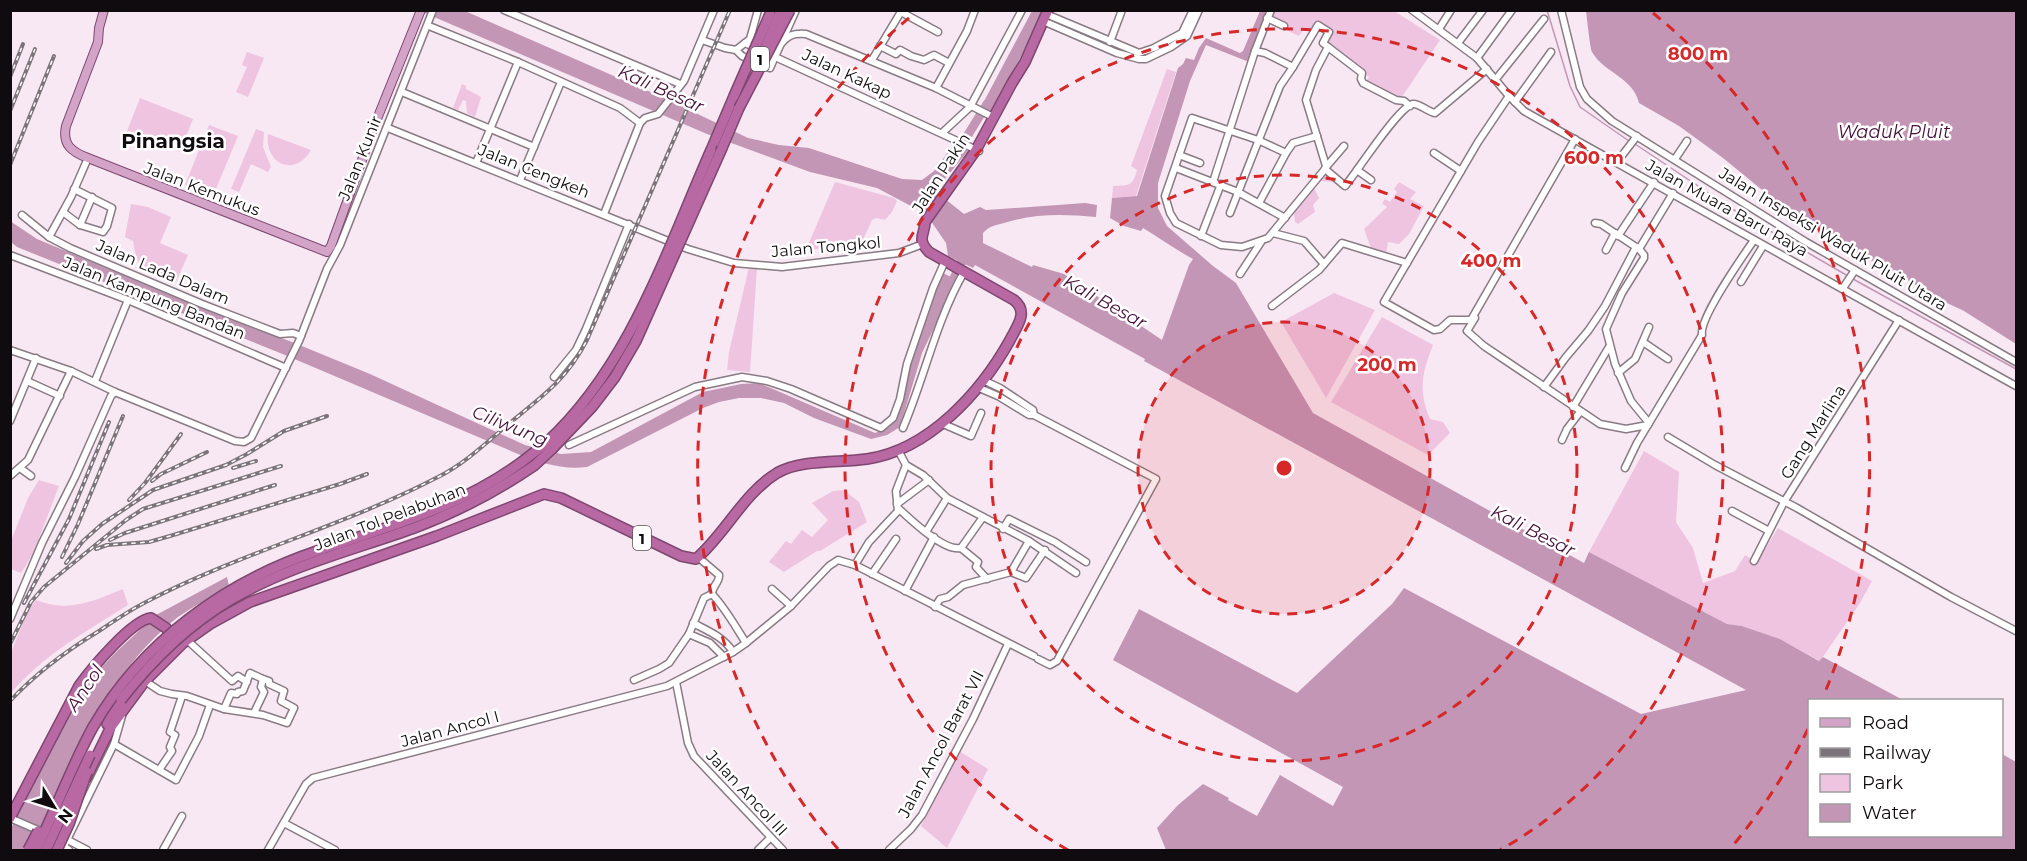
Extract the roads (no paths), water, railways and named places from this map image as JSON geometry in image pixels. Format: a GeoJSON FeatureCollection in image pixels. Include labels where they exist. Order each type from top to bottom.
{"type":"FeatureCollection","features":[{"type":"Feature","properties":{"kind":"highway","name":"Jalan Tol Pelabuhan"},"geometry":{"type":"LineString","coordinates":[[46,850],[90,755],[113,713],[141,675],[176,640],[220,606],[257,586],[455,511],[512,481],[535,465],[592,407],[610,384],[636,341],[781,10]]}},
{"type":"Feature","properties":{"kind":"highway"},"geometry":{"type":"LineString","coordinates":[[739,108],[789,10]]}},
{"type":"Feature","properties":{"kind":"highway","name":"Jalan Tol Pelabuhan"},"geometry":{"type":"LineString","coordinates":[[36,850],[94,726],[116,693],[148,655],[182,624],[211,603],[265,571],[425,514],[476,491],[516,467],[573,416],[609,369],[638,315],[770,12]]}},
{"type":"Feature","properties":{"kind":"highway","name":"Jalan Pakin"},"geometry":{"type":"LineString","coordinates":[[923,244],[921,235],[926,224],[1006,102],[1046,15]]}},
{"type":"Feature","properties":{"kind":"highway","name":"Jalan Pakin"},"geometry":{"type":"LineString","coordinates":[[976,150],[992,117],[1018,75]]}},
{"type":"Feature","properties":{"kind":"highway"},"geometry":{"type":"LineString","coordinates":[[698,557],[760,485],[781,471],[798,465],[868,459],[898,450],[918,439],[956,410],[980,383],[1005,349],[1023,312],[1019,304],[933,255],[923,244]]}},
{"type":"Feature","properties":{"kind":"highway","name":"1"},"geometry":{"type":"LineString","coordinates":[[52,850],[61,843],[106,736],[145,681],[183,641],[250,602],[436,536],[544,494],[556,496],[681,556],[693,559],[698,557]]}},
{"type":"Feature","properties":{"kind":"highway"},"geometry":{"type":"LineString","coordinates":[[11,818],[85,678],[125,634],[141,621],[151,618],[183,641]]}},
{"type":"Feature","properties":{"kind":"highway"},"geometry":{"type":"LineString","coordinates":[[28,850],[64,777],[84,745]]}},
{"type":"Feature","properties":{"kind":"highway"},"geometry":{"type":"LineString","coordinates":[[61,843],[83,785],[90,755]]}},
{"type":"Feature","properties":{"kind":"main road","name":"Jalan Kemukus"},"geometry":{"type":"LineString","coordinates":[[104,10],[99,28],[99,42],[64,132],[67,146],[72,151],[88,158],[325,251],[328,250]]}},
{"type":"Feature","properties":{"kind":"main road","name":"Jalan Kunir"},"geometry":{"type":"LineString","coordinates":[[328,250],[420,12]]}},
{"type":"Feature","properties":{"kind":"street"},"geometry":{"type":"LineString","coordinates":[[431,18],[434,10]]}},
{"type":"Feature","properties":{"kind":"street"},"geometry":{"type":"LineString","coordinates":[[504,10],[680,84]]}},
{"type":"Feature","properties":{"kind":"street"},"geometry":{"type":"LineString","coordinates":[[604,214],[640,123],[645,118],[657,114],[684,81],[714,10]]}},
{"type":"Feature","properties":{"kind":"street"},"geometry":{"type":"LineString","coordinates":[[736,50],[748,41],[758,10]]}},
{"type":"Feature","properties":{"kind":"street"},"geometry":{"type":"LineString","coordinates":[[702,40],[736,50],[742,56],[770,68],[796,10]]}},
{"type":"Feature","properties":{"kind":"street"},"geometry":{"type":"LineString","coordinates":[[936,88],[967,31],[975,10]]}},
{"type":"Feature","properties":{"kind":"street"},"geometry":{"type":"LineString","coordinates":[[942,134],[973,109],[1022,10]]}},
{"type":"Feature","properties":{"kind":"street"},"geometry":{"type":"LineString","coordinates":[[1104,42],[1122,10]]}},
{"type":"Feature","properties":{"kind":"street"},"geometry":{"type":"LineString","coordinates":[[1119,50],[1139,53],[1172,40],[1182,33],[1193,10]]}},
{"type":"Feature","properties":{"kind":"street"},"geometry":{"type":"LineString","coordinates":[[1046,15],[1139,59],[1146,59],[1187,36],[1199,10]]}},
{"type":"Feature","properties":{"kind":"street"},"geometry":{"type":"LineString","coordinates":[[1213,182],[1270,10]]}},
{"type":"Feature","properties":{"kind":"street","name":"Jalan Muara Baru Raya"},"geometry":{"type":"LineString","coordinates":[[1412,10],[1477,58],[1524,111],[2016,386]]}},
{"type":"Feature","properties":{"kind":"street"},"geometry":{"type":"LineString","coordinates":[[1438,29],[1451,10]]}},
{"type":"Feature","properties":{"kind":"street"},"geometry":{"type":"LineString","coordinates":[[1458,43],[1483,10]]}},
{"type":"Feature","properties":{"kind":"street"},"geometry":{"type":"LineString","coordinates":[[1477,58],[1512,10]]}},
{"type":"Feature","properties":{"kind":"street","name":"Jalan Inspeksi Waduk Pluit Utara"},"geometry":{"type":"LineString","coordinates":[[1561,10],[1578,80],[1587,99],[1612,121],[1760,214],[2016,362]]}},
{"type":"Feature","properties":{"kind":"street"},"geometry":{"type":"LineString","coordinates":[[873,60],[901,11],[938,32]]}},
{"type":"Feature","properties":{"kind":"street","name":"Jalan Kunir"},"geometry":{"type":"LineString","coordinates":[[288,364],[329,270],[341,249],[431,18]]}},
{"type":"Feature","properties":{"kind":"street","name":"Jalan Kunir"},"geometry":{"type":"LineString","coordinates":[[310,315],[431,18]]}},
{"type":"Feature","properties":{"kind":"street"},"geometry":{"type":"LineString","coordinates":[[1267,18],[1284,26]]}},
{"type":"Feature","properties":{"kind":"street"},"geometry":{"type":"LineString","coordinates":[[1496,80],[1544,19]]}},
{"type":"Feature","properties":{"kind":"street"},"geometry":{"type":"LineString","coordinates":[[1230,213],[1280,86],[1318,25],[1329,32],[1323,44],[1362,73],[1363,83],[1396,100],[1404,101],[1410,106]]}},
{"type":"Feature","properties":{"kind":"street"},"geometry":{"type":"LineString","coordinates":[[429,26],[518,62],[620,108],[640,123]]}},
{"type":"Feature","properties":{"kind":"street"},"geometry":{"type":"LineString","coordinates":[[778,50],[788,36],[794,33],[806,34],[936,88],[992,117]]}},
{"type":"Feature","properties":{"kind":"street","name":"Jalan Kakap"},"geometry":{"type":"LineString","coordinates":[[748,41],[778,50],[976,150]]}},
{"type":"Feature","properties":{"kind":"street"},"geometry":{"type":"LineString","coordinates":[[880,46],[896,54],[900,50],[924,60],[934,56],[949,63]]}},
{"type":"Feature","properties":{"kind":"street"},"geometry":{"type":"LineString","coordinates":[[1328,47],[1316,70],[1306,98],[1325,168],[1344,186],[1386,130],[1410,106],[1416,105],[1431,116],[1487,69]]}},
{"type":"Feature","properties":{"kind":"street"},"geometry":{"type":"LineString","coordinates":[[1255,51],[1265,53],[1293,68]]}},
{"type":"Feature","properties":{"kind":"street"},"geometry":{"type":"LineString","coordinates":[[1515,102],[1551,52]]}},
{"type":"Feature","properties":{"kind":"street"},"geometry":{"type":"LineString","coordinates":[[476,163],[518,62]]}},
{"type":"Feature","properties":{"kind":"street"},"geometry":{"type":"LineString","coordinates":[[520,180],[561,82]]}},
{"type":"Feature","properties":{"kind":"street"},"geometry":{"type":"LineString","coordinates":[[402,92],[534,147]]}},
{"type":"Feature","properties":{"kind":"street"},"geometry":{"type":"LineString","coordinates":[[1509,96],[1461,171],[1384,302],[1437,331],[1450,320],[1471,320],[1575,139]]}},
{"type":"Feature","properties":{"kind":"street"},"geometry":{"type":"LineString","coordinates":[[1262,242],[1234,248],[1201,236],[1176,223],[1165,196],[1192,118],[1258,140],[1286,153]]}},
{"type":"Feature","properties":{"kind":"street","name":"Jalan Cengkeh"},"geometry":{"type":"LineString","coordinates":[[388,128],[629,224]]}},
{"type":"Feature","properties":{"kind":"street"},"geometry":{"type":"LineString","coordinates":[[1259,203],[1286,153],[1295,142],[1317,136]]}},
{"type":"Feature","properties":{"kind":"street"},"geometry":{"type":"LineString","coordinates":[[1617,162],[1637,136]]}},
{"type":"Feature","properties":{"kind":"street"},"geometry":{"type":"LineString","coordinates":[[1674,159],[1687,141]]}},
{"type":"Feature","properties":{"kind":"street"},"geometry":{"type":"LineString","coordinates":[[1240,274],[1262,242],[1273,233],[1344,146]]}},
{"type":"Feature","properties":{"kind":"street"},"geometry":{"type":"LineString","coordinates":[[1434,153],[1461,171]]}},
{"type":"Feature","properties":{"kind":"street"},"geometry":{"type":"LineString","coordinates":[[1179,155],[1200,163]]}},
{"type":"Feature","properties":{"kind":"street"},"geometry":{"type":"LineString","coordinates":[[49,237],[75,189],[88,158]]}},
{"type":"Feature","properties":{"kind":"street"},"geometry":{"type":"LineString","coordinates":[[1176,168],[1239,192],[1285,218]]}},
{"type":"Feature","properties":{"kind":"street"},"geometry":{"type":"LineString","coordinates":[[1357,170],[1371,180]]}},
{"type":"Feature","properties":{"kind":"street"},"geometry":{"type":"LineString","coordinates":[[1606,250],[1654,182]]}},
{"type":"Feature","properties":{"kind":"street"},"geometry":{"type":"LineString","coordinates":[[1201,236],[1221,184]]}},
{"type":"Feature","properties":{"kind":"street","name":"Jalan Lada Dalam"},"geometry":{"type":"LineString","coordinates":[[63,212],[81,225],[103,232],[107,226],[112,208],[75,189]]}},
{"type":"Feature","properties":{"kind":"street"},"geometry":{"type":"LineString","coordinates":[[1544,387],[1599,314],[1637,248],[1673,193]]}},
{"type":"Feature","properties":{"kind":"street"},"geometry":{"type":"LineString","coordinates":[[81,225],[92,197]]}},
{"type":"Feature","properties":{"kind":"street","name":"Jalan Lada Dalam"},"geometry":{"type":"LineString","coordinates":[[22,215],[49,237],[70,248],[202,304],[280,334],[293,333],[300,338]]}},
{"type":"Feature","properties":{"kind":"street"},"geometry":{"type":"LineString","coordinates":[[1595,223],[1601,224],[1644,252],[1644,258],[1622,293],[1606,329],[1609,347],[1618,373],[1631,401],[1648,424]]}},
{"type":"Feature","properties":{"kind":"street"},"geometry":{"type":"LineString","coordinates":[[554,377],[576,350],[629,224]]}},
{"type":"Feature","properties":{"kind":"street","name":"Jalan Tongkol"},"geometry":{"type":"LineString","coordinates":[[629,224],[713,258],[748,266],[782,267],[819,264],[899,253],[923,244]]}},
{"type":"Feature","properties":{"kind":"street"},"geometry":{"type":"LineString","coordinates":[[1273,233],[1300,239],[1324,264]]}},
{"type":"Feature","properties":{"kind":"street"},"geometry":{"type":"LineString","coordinates":[[1625,468],[1648,424],[1702,334],[1701,330],[1713,304],[1754,240]]}},
{"type":"Feature","properties":{"kind":"street"},"geometry":{"type":"LineString","coordinates":[[1272,306],[1319,270],[1344,242],[1407,263]]}},
{"type":"Feature","properties":{"kind":"street"},"geometry":{"type":"LineString","coordinates":[[1741,282],[1763,246]]}},
{"type":"Feature","properties":{"kind":"street","name":"Jalan Kampung Bandan"},"geometry":{"type":"LineString","coordinates":[[10,255],[288,364]]}},
{"type":"Feature","properties":{"kind":"street"},"geometry":{"type":"LineString","coordinates":[[569,445],[695,387],[741,377],[767,381],[791,389],[881,428],[893,418],[911,353],[946,262]]}},
{"type":"Feature","properties":{"kind":"street"},"geometry":{"type":"LineString","coordinates":[[1843,288],[1855,270]]}},
{"type":"Feature","properties":{"kind":"street"},"geometry":{"type":"LineString","coordinates":[[903,428],[918,392],[939,325],[964,272]]}},
{"type":"Feature","properties":{"kind":"street"},"geometry":{"type":"LineString","coordinates":[[95,381],[128,300]]}},
{"type":"Feature","properties":{"kind":"street"},"geometry":{"type":"LineString","coordinates":[[1475,312],[1475,319],[1467,331],[1484,346],[1580,412],[1602,425],[1626,429],[1648,424]]}},
{"type":"Feature","properties":{"kind":"street","name":"Gang Marlina"},"geometry":{"type":"LineString","coordinates":[[1754,561],[1784,502],[1899,320]]}},
{"type":"Feature","properties":{"kind":"street"},"geometry":{"type":"LineString","coordinates":[[1618,373],[1633,361],[1650,327]]}},
{"type":"Feature","properties":{"kind":"street"},"geometry":{"type":"LineString","coordinates":[[1643,342],[1668,359]]}},
{"type":"Feature","properties":{"kind":"street"},"geometry":{"type":"LineString","coordinates":[[1573,407],[1609,347]]}},
{"type":"Feature","properties":{"kind":"street"},"geometry":{"type":"LineString","coordinates":[[10,350],[70,371],[235,441],[244,442],[254,434],[288,364]]}},
{"type":"Feature","properties":{"kind":"street"},"geometry":{"type":"LineString","coordinates":[[10,421],[36,358]]}},
{"type":"Feature","properties":{"kind":"street"},"geometry":{"type":"LineString","coordinates":[[10,476],[26,459],[60,396],[70,371]]}},
{"type":"Feature","properties":{"kind":"street"},"geometry":{"type":"LineString","coordinates":[[27,381],[60,396]]}},
{"type":"Feature","properties":{"kind":"street"},"geometry":{"type":"LineString","coordinates":[[928,480],[898,507],[869,543],[855,565],[1050,665],[1057,661],[1156,479],[1034,415],[1033,410],[1000,388],[980,383]]}},
{"type":"Feature","properties":{"kind":"street"},"geometry":{"type":"LineString","coordinates":[[10,619],[13,605],[111,396],[115,392]]}},
{"type":"Feature","properties":{"kind":"street"},"geometry":{"type":"LineString","coordinates":[[1562,440],[1580,412]]}},
{"type":"Feature","properties":{"kind":"street"},"geometry":{"type":"LineString","coordinates":[[941,423],[971,436],[981,413]]}},
{"type":"Feature","properties":{"kind":"street"},"geometry":{"type":"LineString","coordinates":[[1668,437],[1951,597],[2014,630],[2016,620]]}},
{"type":"Feature","properties":{"kind":"street"},"geometry":{"type":"LineString","coordinates":[[898,450],[906,465],[928,480],[947,498],[1045,550],[1076,573]]}},
{"type":"Feature","properties":{"kind":"street"},"geometry":{"type":"LineString","coordinates":[[906,465],[896,491],[898,507],[926,532],[954,549],[961,548],[983,518]]}},
{"type":"Feature","properties":{"kind":"street"},"geometry":{"type":"LineString","coordinates":[[20,468],[31,476]]}},
{"type":"Feature","properties":{"kind":"street"},"geometry":{"type":"LineString","coordinates":[[926,532],[947,498]]}},
{"type":"Feature","properties":{"kind":"street"},"geometry":{"type":"LineString","coordinates":[[1732,511],[1770,531]]}},
{"type":"Feature","properties":{"kind":"street"},"geometry":{"type":"LineString","coordinates":[[1003,529],[1009,519],[1054,542],[1086,562]]}},
{"type":"Feature","properties":{"kind":"street"},"geometry":{"type":"LineString","coordinates":[[905,591],[934,537]]}},
{"type":"Feature","properties":{"kind":"street"},"geometry":{"type":"LineString","coordinates":[[872,574],[896,539]]}},
{"type":"Feature","properties":{"kind":"street"},"geometry":{"type":"LineString","coordinates":[[1011,572],[1029,541]]}},
{"type":"Feature","properties":{"kind":"street"},"geometry":{"type":"LineString","coordinates":[[961,548],[978,563],[976,567],[987,579]]}},
{"type":"Feature","properties":{"kind":"street"},"geometry":{"type":"LineString","coordinates":[[935,607],[940,599],[948,597],[957,588],[1011,572],[1026,578],[1045,550]]}},
{"type":"Feature","properties":{"kind":"street"},"geometry":{"type":"LineString","coordinates":[[698,557],[719,575],[712,594]]}},
{"type":"Feature","properties":{"kind":"street","name":"Jalan Ancol I"},"geometry":{"type":"LineString","coordinates":[[268,850],[306,784],[313,778],[659,689],[724,657],[746,643],[791,606],[832,563],[838,560],[855,565]]}},
{"type":"Feature","properties":{"kind":"street"},"geometry":{"type":"LineString","coordinates":[[772,589],[791,606]]}},
{"type":"Feature","properties":{"kind":"street"},"geometry":{"type":"LineString","coordinates":[[634,680],[669,663],[689,634],[704,598],[712,594]]}},
{"type":"Feature","properties":{"kind":"street"},"geometry":{"type":"LineString","coordinates":[[712,594],[727,610],[730,620],[746,643]]}},
{"type":"Feature","properties":{"kind":"street"},"geometry":{"type":"LineString","coordinates":[[693,623],[720,637],[733,652]]}},
{"type":"Feature","properties":{"kind":"street"},"geometry":{"type":"LineString","coordinates":[[689,634],[710,643],[724,657]]}},
{"type":"Feature","properties":{"kind":"street"},"geometry":{"type":"LineString","coordinates":[[183,641],[232,681],[238,676],[247,682]]}},
{"type":"Feature","properties":{"kind":"street","name":"Jalan Ancol Barat VII"},"geometry":{"type":"LineString","coordinates":[[890,850],[922,815],[973,719],[1008,644]]}},
{"type":"Feature","properties":{"kind":"street"},"geometry":{"type":"LineString","coordinates":[[145,681],[160,691],[224,709],[254,713],[287,723],[295,710],[280,701],[284,692],[269,684],[269,681],[250,673],[242,692],[231,693],[224,709]]}},
{"type":"Feature","properties":{"kind":"street"},"geometry":{"type":"LineString","coordinates":[[254,713],[264,692],[261,687],[263,679]]}},
{"type":"Feature","properties":{"kind":"street","name":"Jalan Ancol III"},"geometry":{"type":"LineString","coordinates":[[676,682],[688,743],[694,756],[783,850]]}},
{"type":"Feature","properties":{"kind":"street"},"geometry":{"type":"LineString","coordinates":[[159,770],[172,751],[170,747],[175,735],[170,732],[171,726],[182,696]]}},
{"type":"Feature","properties":{"kind":"street"},"geometry":{"type":"LineString","coordinates":[[114,744],[175,780],[199,736],[210,705]]}},
{"type":"Feature","properties":{"kind":"street"},"geometry":{"type":"LineString","coordinates":[[61,843],[114,744],[125,707]]}},
{"type":"Feature","properties":{"kind":"street"},"geometry":{"type":"LineString","coordinates":[[164,850],[182,816]]}},
{"type":"Feature","properties":{"kind":"street"},"geometry":{"type":"LineString","coordinates":[[11,818],[61,843],[87,850]]}},
{"type":"Feature","properties":{"kind":"street"},"geometry":{"type":"LineString","coordinates":[[284,823],[335,850]]}},
{"type":"Feature","properties":{"kind":"street"},"geometry":{"type":"LineString","coordinates":[[758,850],[770,838]]}},
{"type":"Feature","properties":{"kind":"water","name":"Kali Besar"},"geometry":{"type":"Polygon","coordinates":[[[420,11],[465,11],[662,97],[748,138],[779,145],[809,148],[902,179],[922,180],[934,171],[955,143],[968,151],[935,191],[964,214],[980,207],[986,210],[1085,203],[1097,205],[1096,217],[1038,216],[995,225],[983,233],[983,243],[1032,267],[1033,265],[1064,274],[1162,340],[1193,259],[1143,228],[1141,231],[1124,226],[1110,218],[1112,198],[1137,196],[1178,68],[1186,58],[1194,60],[1206,38],[1240,53],[1243,51],[1260,11],[1267,11],[1249,62],[1206,45],[1190,81],[1158,183],[1158,208],[1167,226],[1236,283],[1313,413],[1584,563],[1589,552],[1727,624],[1742,626],[1780,639],[1819,661],[1823,657],[1901,699],[1808,699],[1808,837],[2003,837],[2003,755],[2016,762],[2016,850],[1166,850],[1157,828],[1178,805],[1203,784],[1257,816],[1280,775],[1333,806],[1343,787],[1113,660],[1139,609],[1297,693],[1392,604],[1404,588],[1641,714],[1746,690],[1144,361],[1145,359],[975,265],[973,268],[948,256],[946,243],[926,214],[877,188],[810,172],[707,134],[420,11]]]}},
{"type":"Feature","properties":{"kind":"water"},"geometry":{"type":"Polygon","coordinates":[[[1032,11],[1044,11],[992,112],[981,107],[1032,11]]]}},
{"type":"Feature","properties":{"kind":"water","name":"Waduk Pluit"},"geometry":{"type":"Polygon","coordinates":[[[1586,11],[2016,11],[2016,344],[1964,311],[1880,264],[1862,257],[1829,233],[1808,223],[1679,126],[1639,103],[1631,87],[1597,59],[1592,52],[1586,11]]]}},
{"type":"Feature","properties":{"kind":"water"},"geometry":{"type":"Polygon","coordinates":[[[10,221],[37,239],[207,310],[370,374],[525,445],[561,454],[591,452],[703,392],[741,384],[759,383],[875,433],[889,427],[896,418],[919,334],[943,273],[957,280],[922,353],[900,427],[887,435],[871,439],[814,418],[784,403],[761,398],[739,398],[703,408],[587,467],[569,468],[543,463],[518,454],[285,355],[17,247],[11,242],[10,221]]]}},
{"type":"Feature","properties":{"kind":"water"},"geometry":{"type":"Polygon","coordinates":[[[227,577],[229,586],[178,617],[152,640],[129,666],[91,724],[31,850],[11,850],[11,828],[81,695],[98,671],[156,615],[227,577]]]}},
{"type":"Feature","properties":{"kind":"waterway"},"geometry":{"type":"LineString","coordinates":[[1547,10],[1570,86],[1580,107],[1629,141]]}},
{"type":"Feature","properties":{"kind":"waterway"},"geometry":{"type":"LineString","coordinates":[[958,151],[987,104]]}},
{"type":"Feature","properties":{"kind":"waterway"},"geometry":{"type":"LineString","coordinates":[[1635,144],[1734,210],[1848,276]]}},
{"type":"Feature","properties":{"kind":"waterway","name":"Ciliwung"},"geometry":{"type":"LineString","coordinates":[[949,289],[965,255]]}},
{"type":"Feature","properties":{"kind":"waterway"},"geometry":{"type":"LineString","coordinates":[[1853,279],[2016,369]]}},
{"type":"Feature","properties":{"kind":"railway"},"geometry":{"type":"LineString","coordinates":[[10,701],[41,671],[63,654],[140,605],[218,569],[366,510],[448,471],[476,451],[554,386],[571,366],[587,340],[730,10]]}},
{"type":"Feature","properties":{"kind":"railway"},"geometry":{"type":"LineString","coordinates":[[10,77],[23,44]]}},
{"type":"Feature","properties":{"kind":"railway"},"geometry":{"type":"LineString","coordinates":[[10,111],[35,49]]}},
{"type":"Feature","properties":{"kind":"railway"},"geometry":{"type":"LineString","coordinates":[[10,165],[54,56]]}},
{"type":"Feature","properties":{"kind":"railway"},"geometry":{"type":"LineString","coordinates":[[62,557],[123,416]]}},
{"type":"Feature","properties":{"kind":"railway"},"geometry":{"type":"LineString","coordinates":[[66,563],[83,541],[102,524],[153,490],[226,465],[284,431],[327,416]]}},
{"type":"Feature","properties":{"kind":"railway"},"geometry":{"type":"LineString","coordinates":[[24,603],[69,519],[109,422]]}},
{"type":"Feature","properties":{"kind":"railway"},"geometry":{"type":"LineString","coordinates":[[129,500],[145,483],[181,434]]}},
{"type":"Feature","properties":{"kind":"railway"},"geometry":{"type":"LineString","coordinates":[[152,481],[161,474],[207,452]]}},
{"type":"Feature","properties":{"kind":"railway"},"geometry":{"type":"LineString","coordinates":[[233,468],[256,461]]}},
{"type":"Feature","properties":{"kind":"railway"},"geometry":{"type":"LineString","coordinates":[[10,644],[31,602],[44,587],[126,520],[143,509],[281,466]]}},
{"type":"Feature","properties":{"kind":"railway"},"geometry":{"type":"LineString","coordinates":[[96,549],[107,545],[149,542],[367,474]]}},
{"type":"Feature","properties":{"kind":"railway"},"geometry":{"type":"LineString","coordinates":[[110,540],[125,533],[275,485]]}},
{"type":"Feature","properties":{"kind":"district","name":"Pinangsia"},"geometry":{"type":"Point","coordinates":[173,141]}},
{"type":"Feature","properties":{"kind":"water label","name":"Ancol"},"geometry":{"type":"Point","coordinates":[85,688]}}]}
